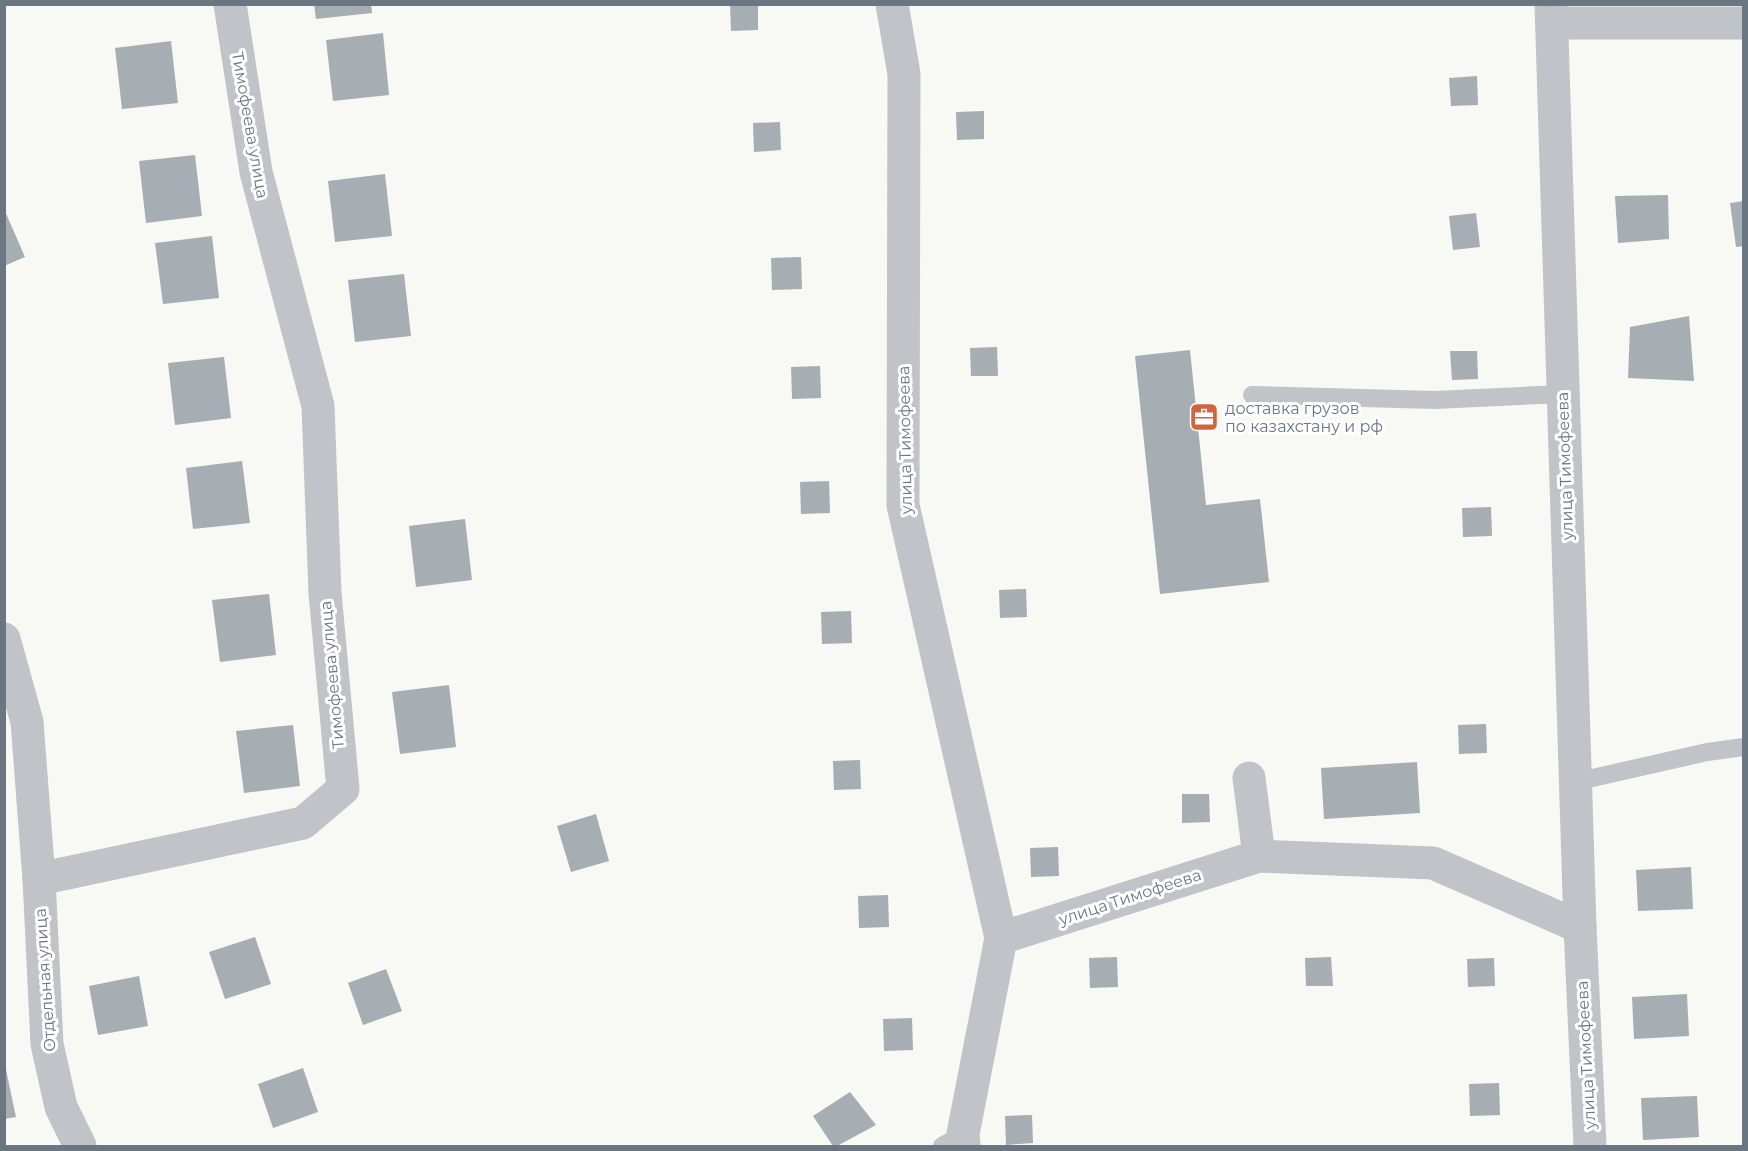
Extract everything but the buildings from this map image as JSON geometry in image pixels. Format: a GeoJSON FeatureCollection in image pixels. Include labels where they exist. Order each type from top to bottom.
{"type":"FeatureCollection","features":[{"type":"Feature","properties":{"kind":"street","name":"Тимофеева улица"},"geometry":{"type":"LineString","coordinates":[[39,879],[303,823],[343,789],[325,593],[318,406],[256,172],[230,4]]}},
{"type":"Feature","properties":{"kind":"street","name":"улица Тимофеева"},"geometry":{"type":"LineString","coordinates":[[892,4],[904,74],[903,505],[1001,938],[956,1142]]}},
{"type":"Feature","properties":{"kind":"street"},"geometry":{"type":"LineString","coordinates":[[1551,14],[1743,23]]}},
{"type":"Feature","properties":{"kind":"street","name":"улица Тимофеева"},"geometry":{"type":"LineString","coordinates":[[1551,14],[1575,782],[1590,1146]]}},
{"type":"Feature","properties":{"kind":"street"},"geometry":{"type":"LineString","coordinates":[[4,639],[27,722],[39,879]]}},
{"type":"Feature","properties":{"kind":"street"},"geometry":{"type":"LineString","coordinates":[[1250,778],[1259,856]]}},
{"type":"Feature","properties":{"kind":"street","name":"улица Тимофеева"},"geometry":{"type":"LineString","coordinates":[[1001,938],[1259,856],[1433,862],[1580,927]]}},
{"type":"Feature","properties":{"kind":"street","name":"Отдельная улица"},"geometry":{"type":"LineString","coordinates":[[39,879],[47,1044],[61,1107],[80,1146]]}},
{"type":"Feature","properties":{"kind":"lane"},"geometry":{"type":"LineString","coordinates":[[1252,395],[1435,400],[1563,394]]}},
{"type":"Feature","properties":{"kind":"lane"},"geometry":{"type":"LineString","coordinates":[[1575,782],[1707,752],[1743,747]]}},
{"type":"Feature","properties":{"kind":"place","name":"доставка грузов по казахстану и рф"},"geometry":{"type":"Point","coordinates":[1204,417]}}]}
